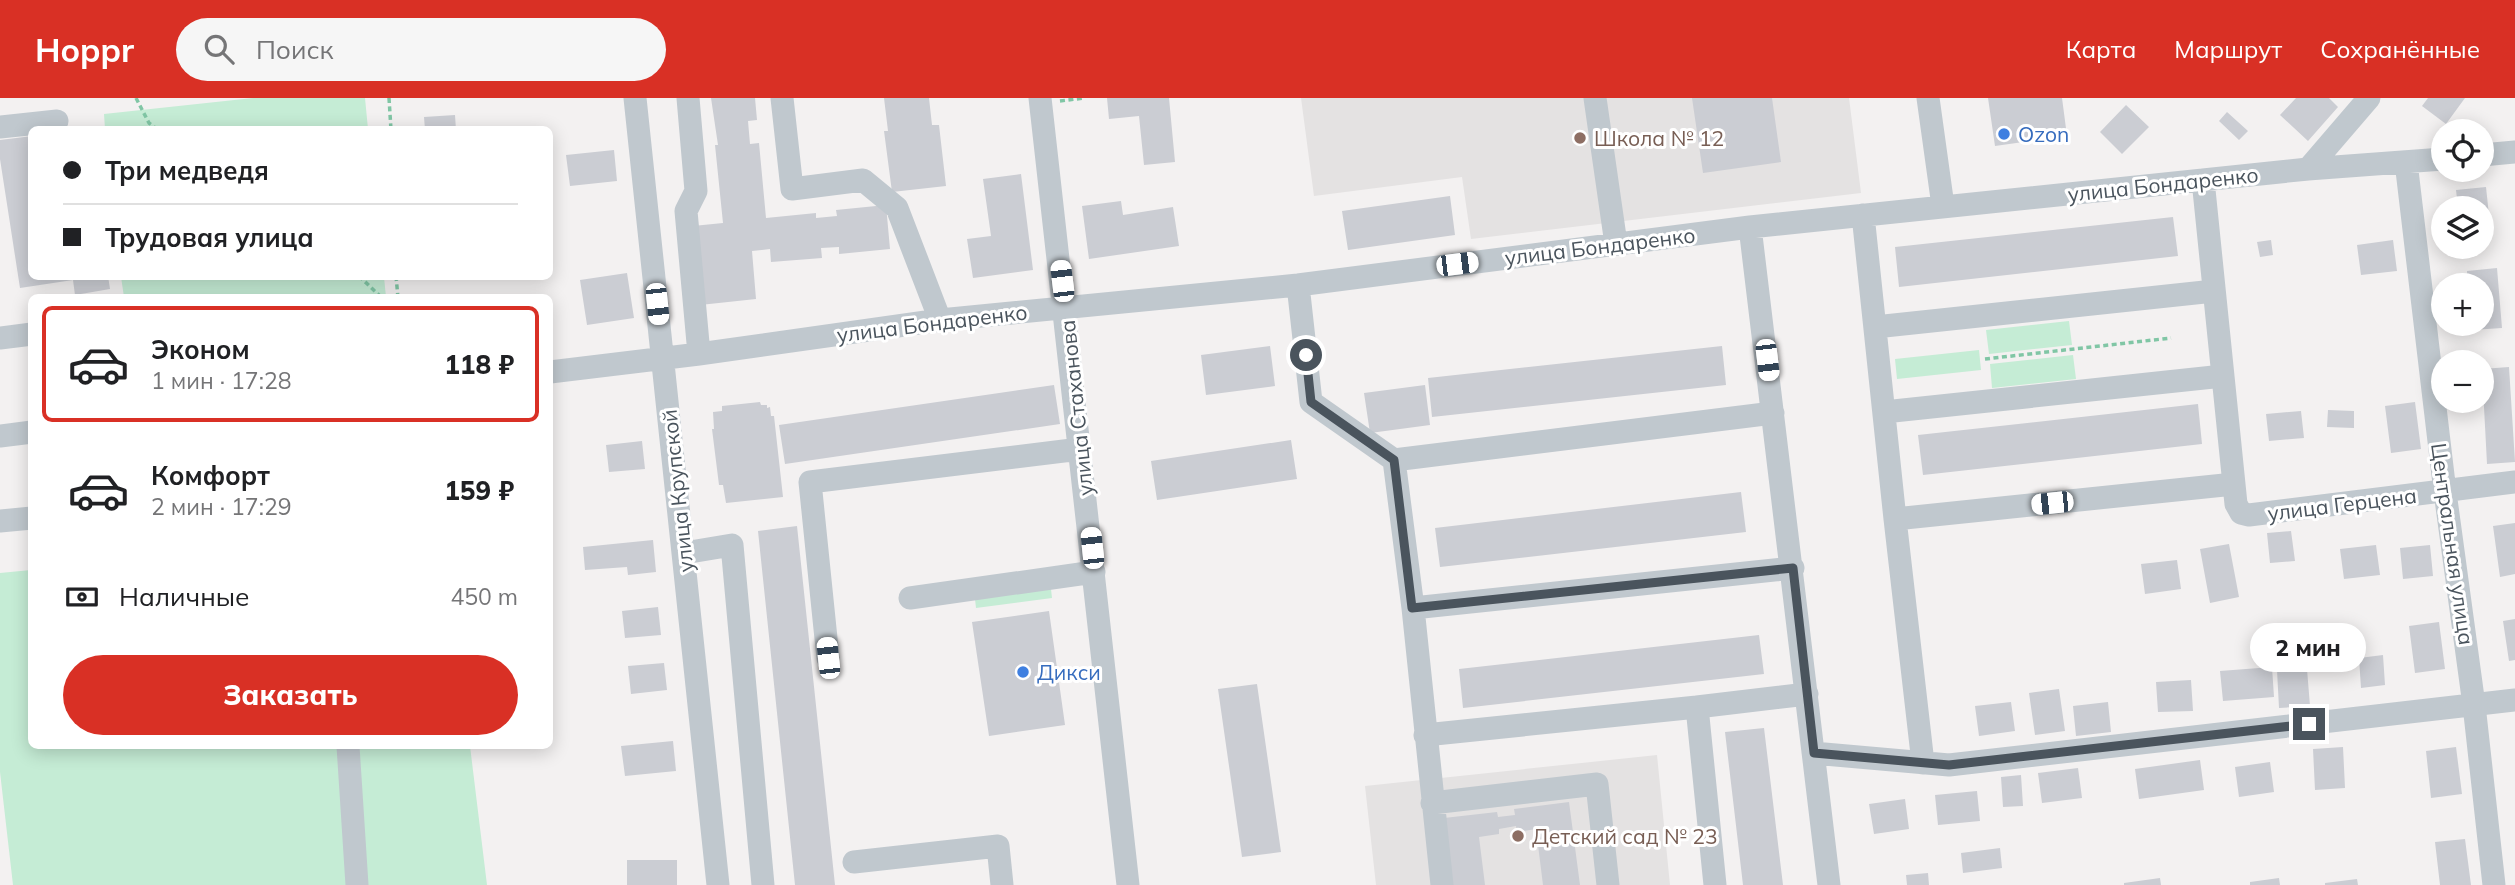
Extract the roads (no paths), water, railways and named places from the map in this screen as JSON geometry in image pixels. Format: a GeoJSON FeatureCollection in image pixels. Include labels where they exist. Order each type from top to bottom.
{"type":"FeatureCollection","features":[{"type":"Feature","properties":{"kind":"street","name":"улица Крупской"},"geometry":{"type":"LineString","coordinates":[[635,98],[718,885]]}},
{"type":"Feature","properties":{"kind":"street"},"geometry":{"type":"LineString","coordinates":[[688,98],[696,191],[686,211],[699,354]]}},
{"type":"Feature","properties":{"kind":"street"},"geometry":{"type":"LineString","coordinates":[[782,98],[792,189],[863,180],[897,208],[940,320]]}},
{"type":"Feature","properties":{"kind":"street","name":"улица Стаханова"},"geometry":{"type":"LineString","coordinates":[[1040,98],[1128,885]]}},
{"type":"Feature","properties":{"kind":"street"},"geometry":{"type":"LineString","coordinates":[[1595,98],[1616,244]]}},
{"type":"Feature","properties":{"kind":"street"},"geometry":{"type":"LineString","coordinates":[[1928,98],[1943,206]]}},
{"type":"Feature","properties":{"kind":"street"},"geometry":{"type":"LineString","coordinates":[[2308,169],[2369,98]]}},
{"type":"Feature","properties":{"kind":"street"},"geometry":{"type":"LineString","coordinates":[[0,127],[57,121]]}},
{"type":"Feature","properties":{"kind":"street"},"geometry":{"type":"LineString","coordinates":[[2494,154],[2515,152]]}},
{"type":"Feature","properties":{"kind":"street","name":"улица Бондаренко"},"geometry":{"type":"LineString","coordinates":[[553,372],[940,320],[1297,285],[1750,227],[2308,169],[2431,160]]}},
{"type":"Feature","properties":{"kind":"street","name":"Центральная улица"},"geometry":{"type":"LineString","coordinates":[[2406,162],[2494,885]]}},
{"type":"Feature","properties":{"kind":"street","name":"улица Герцена"},"geometry":{"type":"LineString","coordinates":[[2203,180],[2236,505],[2241,513],[2249,515],[2515,482]]}},
{"type":"Feature","properties":{"kind":"street"},"geometry":{"type":"LineString","coordinates":[[1863,215],[1923,763]]}},
{"type":"Feature","properties":{"kind":"street"},"geometry":{"type":"LineString","coordinates":[[1750,227],[1829,885]]}},
{"type":"Feature","properties":{"kind":"street"},"geometry":{"type":"LineString","coordinates":[[1297,285],[1311,402],[1394,460],[1773,413]]}},
{"type":"Feature","properties":{"kind":"street"},"geometry":{"type":"LineString","coordinates":[[1875,327],[2214,292]]}},
{"type":"Feature","properties":{"kind":"street"},"geometry":{"type":"LineString","coordinates":[[0,338],[28,334]]}},
{"type":"Feature","properties":{"kind":"street"},"geometry":{"type":"LineString","coordinates":[[1884,412],[2223,376]]}},
{"type":"Feature","properties":{"kind":"street"},"geometry":{"type":"LineString","coordinates":[[0,436],[28,432]]}},
{"type":"Feature","properties":{"kind":"street"},"geometry":{"type":"LineString","coordinates":[[828,658],[810,482],[1080,449]]}},
{"type":"Feature","properties":{"kind":"street"},"geometry":{"type":"LineString","coordinates":[[1394,460],[1442,885]]}},
{"type":"Feature","properties":{"kind":"street"},"geometry":{"type":"LineString","coordinates":[[1895,519],[2234,484]]}},
{"type":"Feature","properties":{"kind":"street"},"geometry":{"type":"LineString","coordinates":[[0,521],[28,518]]}},
{"type":"Feature","properties":{"kind":"street"},"geometry":{"type":"LineString","coordinates":[[684,552],[732,545],[764,885]]}},
{"type":"Feature","properties":{"kind":"street"},"geometry":{"type":"LineString","coordinates":[[1412,608],[1793,568]]}},
{"type":"Feature","properties":{"kind":"street"},"geometry":{"type":"LineString","coordinates":[[910,598],[1094,572]]}},
{"type":"Feature","properties":{"kind":"street"},"geometry":{"type":"LineString","coordinates":[[1425,734],[1807,694]]}},
{"type":"Feature","properties":{"kind":"street"},"geometry":{"type":"LineString","coordinates":[[1814,753],[1949,765],[2515,700]]}},
{"type":"Feature","properties":{"kind":"street"},"geometry":{"type":"LineString","coordinates":[[1697,707],[1715,885]]}},
{"type":"Feature","properties":{"kind":"street"},"geometry":{"type":"LineString","coordinates":[[348,749],[357,885]]}},
{"type":"Feature","properties":{"kind":"street"},"geometry":{"type":"LineString","coordinates":[[1432,803],[1597,784],[1608,885]]}},
{"type":"Feature","properties":{"kind":"street"},"geometry":{"type":"LineString","coordinates":[[854,862],[998,846],[1002,885]]}},
{"type":"Feature","properties":{"kind":"place","name":"Ozon"},"geometry":{"type":"Point","coordinates":[2004,134]}},
{"type":"Feature","properties":{"kind":"place","name":"Школа № 12"},"geometry":{"type":"Point","coordinates":[1580,138]}},
{"type":"Feature","properties":{"kind":"place","name":"Дикси"},"geometry":{"type":"Point","coordinates":[1023,672]}},
{"type":"Feature","properties":{"kind":"place","name":"Детский сад № 23"},"geometry":{"type":"Point","coordinates":[1518,836]}}]}
